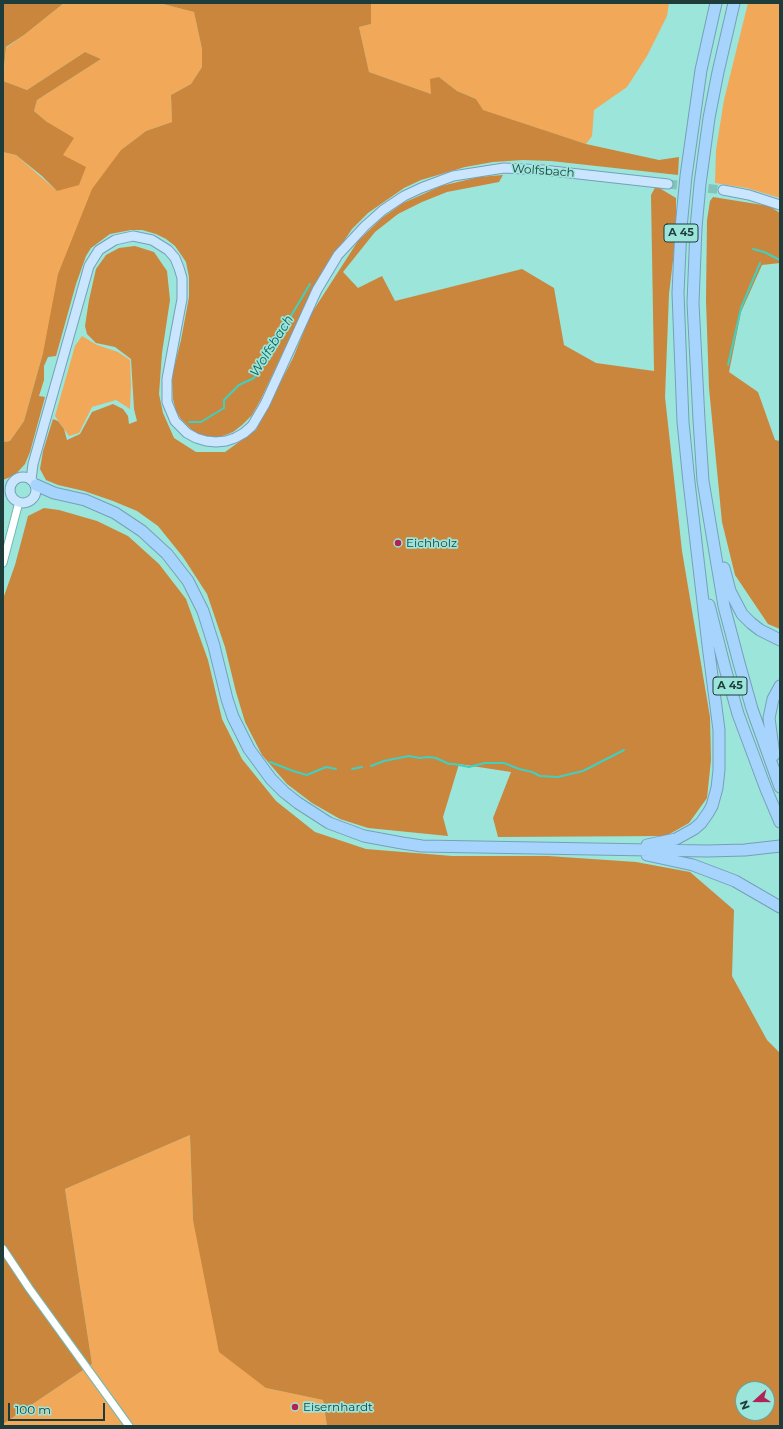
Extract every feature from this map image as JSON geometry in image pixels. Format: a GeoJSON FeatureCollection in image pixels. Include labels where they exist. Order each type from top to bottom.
{"type":"FeatureCollection","features":[{"type":"Feature","properties":{"kind":"highway","name":"A 45"},"geometry":{"type":"LineString","coordinates":[[716,3],[701,70],[681,228],[678,293],[683,422],[697,544],[710,610],[738,714],[780,822]]}},
{"type":"Feature","properties":{"kind":"highway","name":"A 45"},"geometry":{"type":"LineString","coordinates":[[734,3],[709,118],[696,228],[693,303],[703,481],[724,606],[738,663],[752,709],[779,784]]}},
{"type":"Feature","properties":{"kind":"highway"},"geometry":{"type":"LineString","coordinates":[[31,484],[54,493],[70,496],[95,504],[115,513],[155,542],[178,567],[188,581],[203,611],[214,646],[227,699],[233,717],[249,750],[271,779],[313,814],[346,830],[364,836],[402,843],[441,846],[727,851],[775,847]]}},
{"type":"Feature","properties":{"kind":"highway"},"geometry":{"type":"LineString","coordinates":[[707,508],[730,591],[735,603],[742,614],[751,623],[760,630],[780,640]]}},
{"type":"Feature","properties":{"kind":"highway"},"geometry":{"type":"LineString","coordinates":[[617,849],[667,841],[685,835],[694,829],[705,818],[715,797],[719,770],[719,730],[697,544]]}},
{"type":"Feature","properties":{"kind":"highway"},"geometry":{"type":"LineString","coordinates":[[779,784],[769,718],[773,699],[780,686]]}},
{"type":"Feature","properties":{"kind":"highway"},"geometry":{"type":"LineString","coordinates":[[617,849],[693,865],[735,881],[780,907]]}},
{"type":"Feature","properties":{"kind":"main road","name":"Wolfsbach"},"geometry":{"type":"LineString","coordinates":[[31,484],[33,464],[88,266],[99,250],[115,240],[133,236],[152,240],[168,250],[174,258],[182,278],[182,299],[167,379],[168,402],[175,421],[187,433],[206,441],[226,441],[235,438],[252,426],[265,404],[317,290],[338,255],[365,226],[404,196],[420,188],[453,176],[504,168],[544,170],[668,184]]}},
{"type":"Feature","properties":{"kind":"main road"},"geometry":{"type":"LineString","coordinates":[[723,190],[749,195],[780,205]]}},
{"type":"Feature","properties":{"kind":"main road"},"geometry":{"type":"LineString","coordinates":[[3,490],[18,478],[31,484],[30,501],[25,503],[3,493]]}},
{"type":"Feature","properties":{"kind":"main road"},"geometry":{"type":"LineString","coordinates":[[12,484],[10,490],[16,499]]}},
{"type":"Feature","properties":{"kind":"street"},"geometry":{"type":"LineString","coordinates":[[3,563],[16,499]]}},
{"type":"Feature","properties":{"kind":"street"},"geometry":{"type":"LineString","coordinates":[[3,1249],[29,1288],[129,1426]]}},
{"type":"Feature","properties":{"kind":"shaded area"},"geometry":{"type":"Polygon","coordinates":[[[3,3],[64,3],[24,35],[6,47],[3,77],[3,3]]]}},
{"type":"Feature","properties":{"kind":"shaded area"},"geometry":{"type":"Polygon","coordinates":[[[64,3],[159,3],[194,12],[202,49],[202,67],[191,84],[171,95],[172,122],[146,131],[121,150],[43,353],[24,421],[10,441],[5,442],[3,439],[3,152],[16,155],[57,191],[63,155],[47,122],[34,111],[37,100],[101,59],[85,52],[27,90],[3,81],[6,48],[64,3]]]}},
{"type":"Feature","properties":{"kind":"shaded area"},"geometry":{"type":"Polygon","coordinates":[[[159,3],[371,3],[371,24],[359,27],[369,72],[431,94],[430,79],[439,77],[457,91],[476,99],[483,110],[586,144],[659,160],[679,157],[678,175],[551,161],[523,160],[493,162],[465,167],[421,180],[404,188],[368,213],[352,229],[316,282],[252,415],[233,432],[220,437],[207,437],[195,433],[181,419],[176,411],[173,399],[173,372],[189,297],[189,277],[186,262],[175,246],[156,234],[142,230],[131,230],[110,234],[91,248],[86,256],[76,284],[56,356],[48,357],[44,366],[44,380],[39,396],[45,397],[30,452],[25,464],[15,475],[3,480],[3,439],[5,442],[10,441],[24,421],[43,353],[58,274],[92,189],[121,150],[146,131],[172,122],[171,95],[191,84],[202,67],[202,49],[194,12],[159,3]]]}},
{"type":"Feature","properties":{"kind":"shaded area"},"geometry":{"type":"Polygon","coordinates":[[[371,3],[669,3],[667,16],[647,56],[627,87],[594,110],[592,136],[586,144],[482,110],[476,99],[457,91],[439,77],[431,94],[369,72],[359,27],[371,24],[371,3]]]}},
{"type":"Feature","properties":{"kind":"shaded area"},"geometry":{"type":"Polygon","coordinates":[[[748,3],[780,3],[780,198],[747,188],[715,183],[716,150],[724,100],[748,3]]]}},
{"type":"Feature","properties":{"kind":"shaded area"},"geometry":{"type":"Polygon","coordinates":[[[85,52],[101,59],[37,100],[34,111],[47,122],[74,138],[63,155],[86,167],[79,185],[57,191],[42,176],[16,155],[3,152],[3,81],[27,90],[85,52]]]}},
{"type":"Feature","properties":{"kind":"shaded area"},"geometry":{"type":"Polygon","coordinates":[[[503,175],[499,182],[447,192],[398,214],[375,232],[343,272],[358,288],[382,276],[395,301],[522,269],[554,288],[564,345],[596,363],[654,371],[651,195],[656,186],[676,198],[676,235],[669,294],[665,397],[682,551],[710,717],[711,760],[707,798],[689,823],[666,836],[498,837],[493,818],[511,772],[459,764],[443,817],[448,836],[368,828],[340,819],[312,803],[287,784],[262,755],[245,722],[225,647],[207,594],[183,557],[158,526],[137,511],[113,501],[46,480],[40,469],[43,451],[53,419],[58,421],[64,429],[67,440],[80,434],[92,412],[113,404],[123,409],[128,416],[129,424],[137,421],[134,409],[131,359],[115,347],[96,343],[87,334],[85,326],[96,269],[106,255],[119,248],[135,246],[154,252],[167,271],[170,300],[162,353],[159,394],[163,413],[174,438],[196,452],[225,452],[256,430],[293,358],[311,314],[358,241],[382,218],[403,203],[441,186],[479,177],[503,175]]]}},
{"type":"Feature","properties":{"kind":"shaded area"},"geometry":{"type":"Polygon","coordinates":[[[713,197],[769,206],[780,213],[780,263],[762,265],[741,312],[729,372],[758,392],[775,440],[780,441],[780,629],[768,624],[735,575],[722,522],[709,388],[706,300],[707,220],[710,201],[713,197]]]}},
{"type":"Feature","properties":{"kind":"shaded area"},"geometry":{"type":"Polygon","coordinates":[[[82,336],[97,345],[118,352],[130,360],[130,409],[116,400],[92,407],[79,433],[69,436],[55,416],[75,346],[82,336]]]}},
{"type":"Feature","properties":{"kind":"shaded area"},"geometry":{"type":"Polygon","coordinates":[[[44,508],[59,510],[97,521],[128,536],[159,564],[186,599],[208,660],[222,719],[242,759],[276,801],[315,832],[366,849],[452,856],[548,856],[636,862],[690,872],[734,910],[732,976],[767,1040],[780,1053],[780,1426],[327,1426],[323,1400],[266,1388],[219,1352],[193,1220],[190,1135],[65,1189],[92,1364],[3,1424],[3,599],[15,565],[28,516],[44,508]]]}},
{"type":"Feature","properties":{"kind":"shaded area"},"geometry":{"type":"Polygon","coordinates":[[[190,1135],[193,1220],[266,1388],[323,1400],[327,1426],[3,1426],[3,1424],[92,1364],[65,1189],[190,1135]]]}},
{"type":"Feature","properties":{"kind":"waterway","name":"Wolfsbach"},"geometry":{"type":"LineString","coordinates":[[753,249],[764,252],[780,260]]}},
{"type":"Feature","properties":{"kind":"waterway"},"geometry":{"type":"LineString","coordinates":[[728,365],[741,308],[760,263]]}},
{"type":"Feature","properties":{"kind":"waterway","name":"Wolfsbach"},"geometry":{"type":"LineString","coordinates":[[189,422],[201,422],[224,408],[224,400],[239,385],[254,378],[310,284]]}},
{"type":"Feature","properties":{"kind":"waterway"},"geometry":{"type":"LineString","coordinates":[[371,766],[384,761],[409,756],[420,758],[428,757],[436,758],[449,764],[469,767],[485,763],[504,763],[540,776],[558,777],[583,771],[624,750]]}},
{"type":"Feature","properties":{"kind":"waterway"},"geometry":{"type":"LineString","coordinates":[[270,762],[307,775],[326,767],[336,769]]}},
{"type":"Feature","properties":{"kind":"waterway"},"geometry":{"type":"LineString","coordinates":[[352,769],[362,767]]}},
{"type":"Feature","properties":{"kind":"tunnel"},"geometry":{"type":"LineString","coordinates":[[668,184],[723,190]]}},
{"type":"Feature","properties":{"kind":"place","name":"Eichholz"},"geometry":{"type":"Point","coordinates":[398,543]}},
{"type":"Feature","properties":{"kind":"place","name":"Eisernhardt"},"geometry":{"type":"Point","coordinates":[295,1407]}}]}
